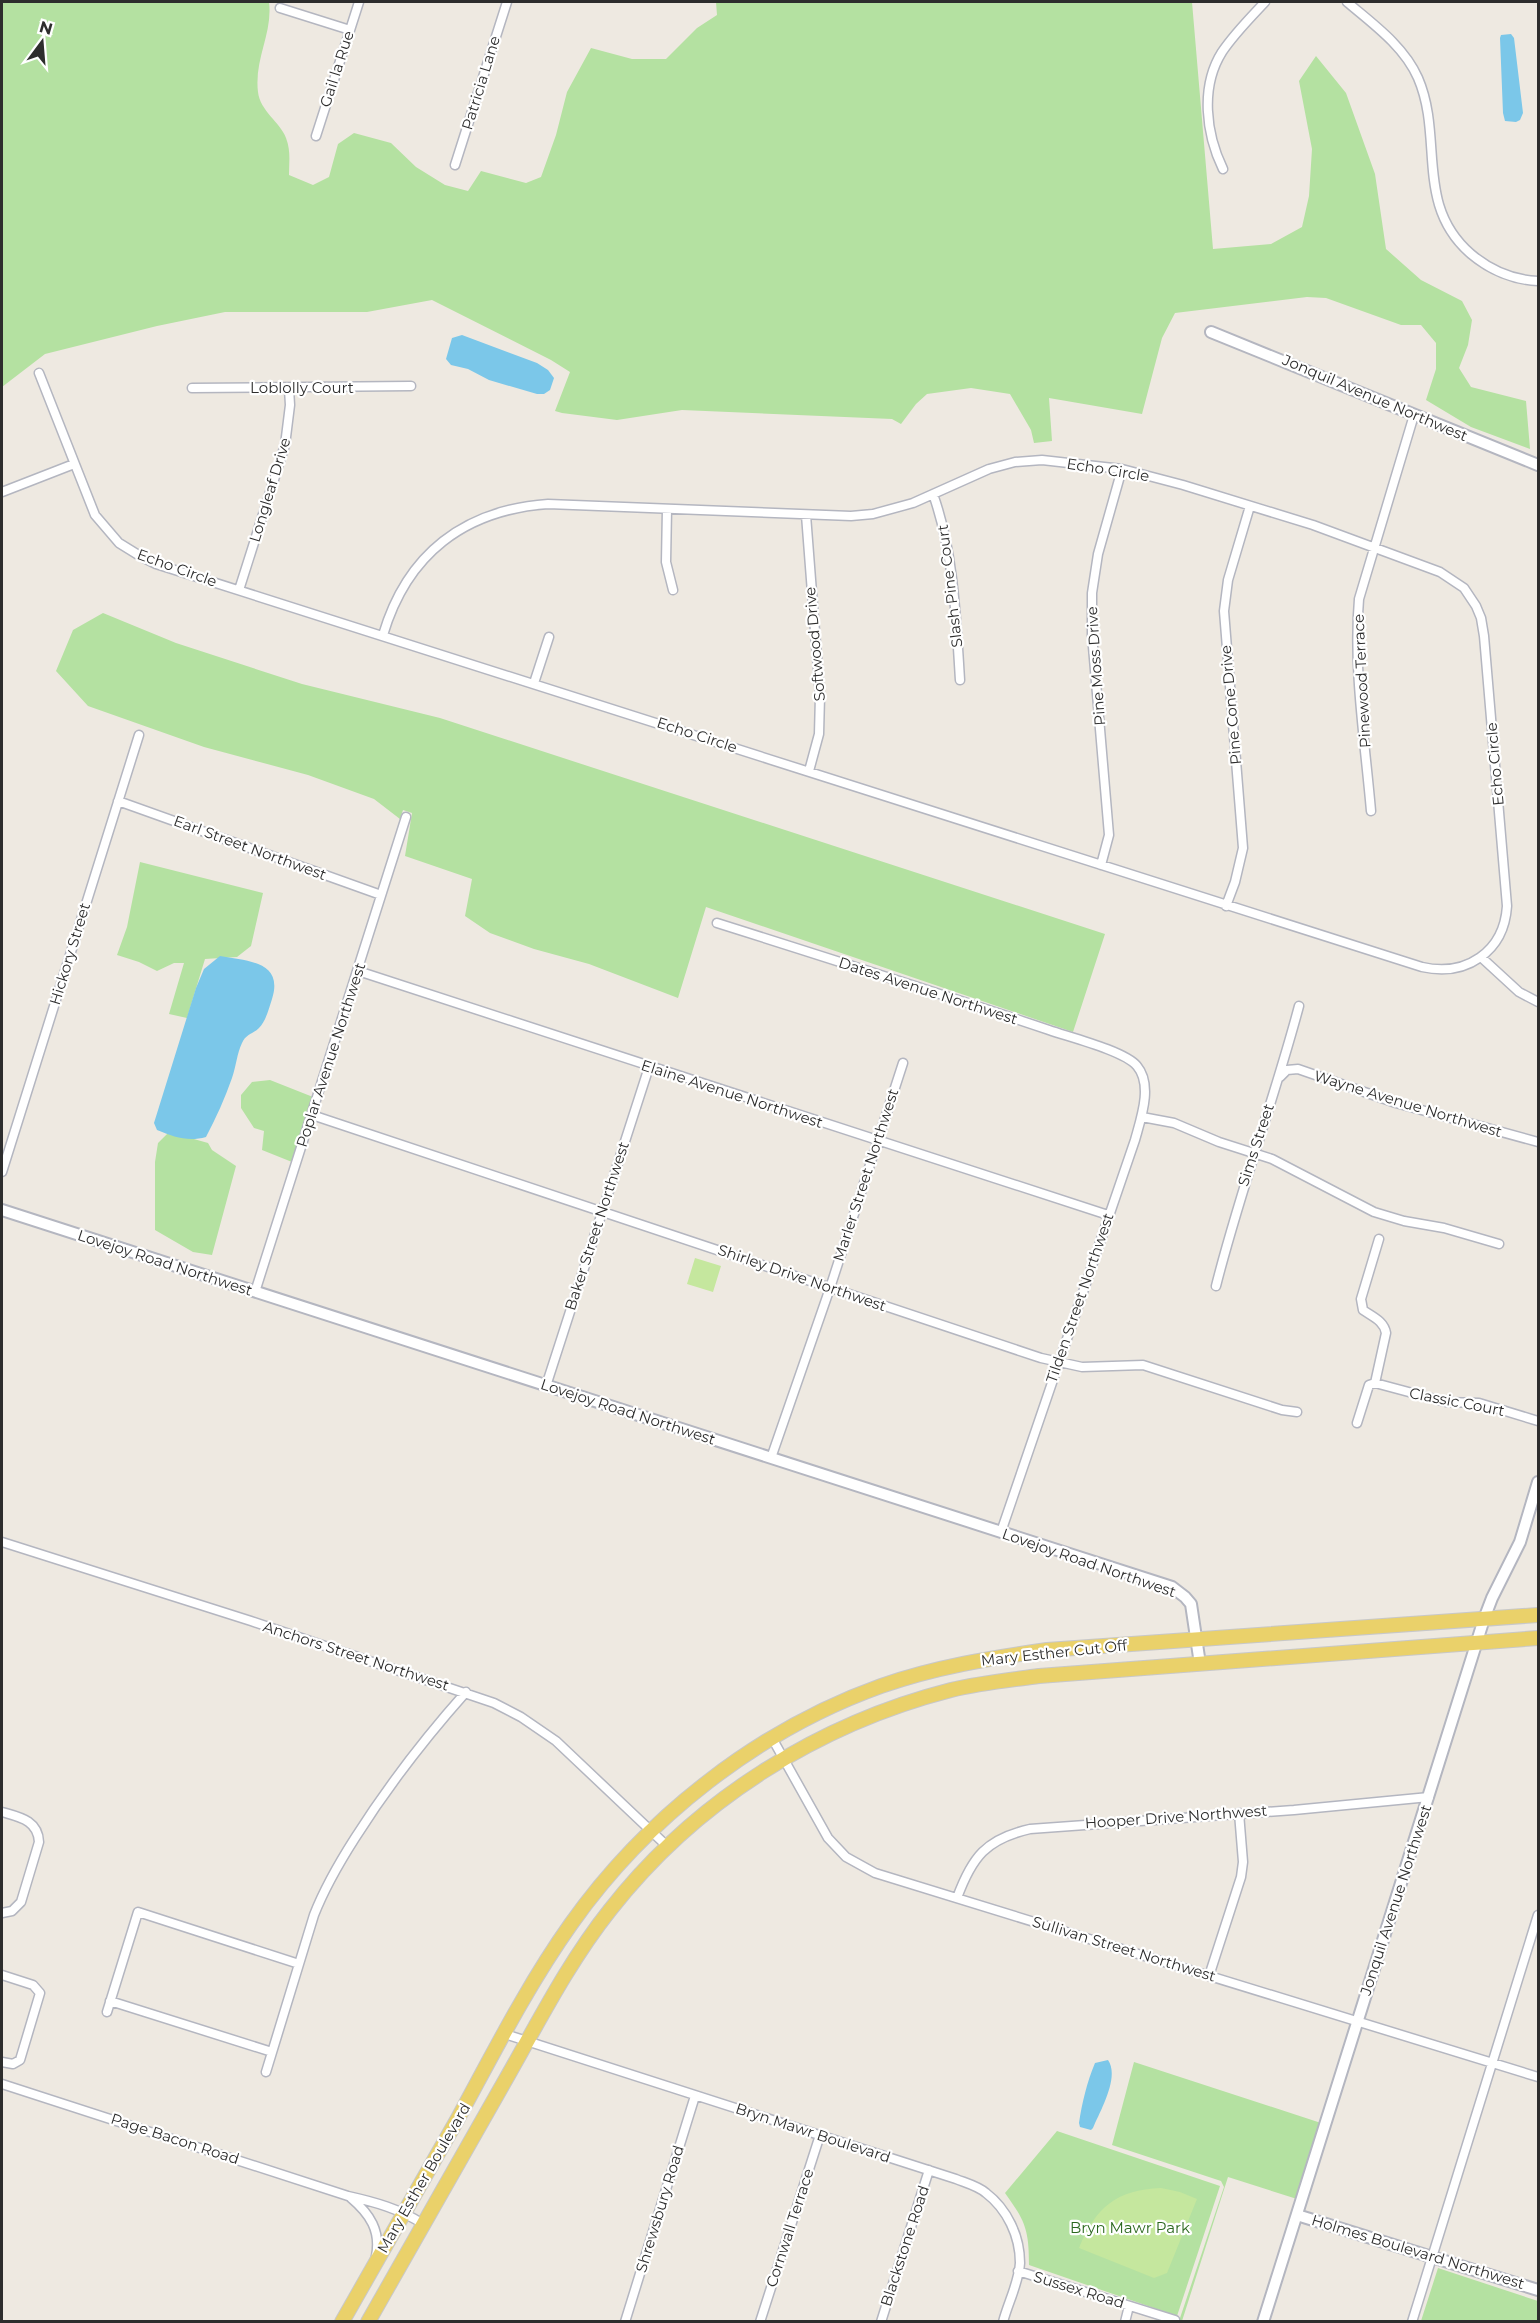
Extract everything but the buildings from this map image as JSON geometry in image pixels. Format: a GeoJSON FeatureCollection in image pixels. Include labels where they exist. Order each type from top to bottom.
{"type":"FeatureCollection","features":[{"type":"Feature","properties":{"kind":"main road","name":"Mary Esther Cut Off"},"geometry":{"type":"LineString","coordinates":[[505,2034],[571,1924],[613,1871],[652,1831],[717,1776],[772,1738],[826,1709],[880,1687],[970,1662],[1047,1650],[1539,1615]]}},
{"type":"Feature","properties":{"kind":"main road","name":"Mary Esther Cut Off"},"geometry":{"type":"LineString","coordinates":[[528,2042],[567,1972],[592,1934],[640,1875],[668,1847],[722,1799],[783,1759],[846,1726],[943,1692],[1039,1676],[1539,1638]]}},
{"type":"Feature","properties":{"kind":"main road"},"geometry":{"type":"LineString","coordinates":[[937,1670],[943,1692]]}},
{"type":"Feature","properties":{"kind":"main road","name":"Mary Esther Boulevard"},"geometry":{"type":"LineString","coordinates":[[342,2322],[505,2034]]}},
{"type":"Feature","properties":{"kind":"main road","name":"Mary Esther Boulevard"},"geometry":{"type":"LineString","coordinates":[[368,2322],[528,2042]]}},
{"type":"Feature","properties":{"kind":"street","name":"Gail la Rue"},"geometry":{"type":"LineString","coordinates":[[316,136],[359,2]]}},
{"type":"Feature","properties":{"kind":"street","name":"Patricia Lane"},"geometry":{"type":"LineString","coordinates":[[455,165],[507,2]]}},
{"type":"Feature","properties":{"kind":"street"},"geometry":{"type":"LineString","coordinates":[[1223,169],[1211,139],[1208,97],[1210,78],[1221,53],[1265,2]]}},
{"type":"Feature","properties":{"kind":"street"},"geometry":{"type":"LineString","coordinates":[[1347,2],[1399,49],[1419,80],[1427,110],[1435,193],[1439,208],[1451,231],[1465,249],[1490,267],[1514,277],[1539,281]]}},
{"type":"Feature","properties":{"kind":"street"},"geometry":{"type":"LineString","coordinates":[[280,8],[350,30]]}},
{"type":"Feature","properties":{"kind":"street","name":"Jonquil Avenue Northwest"},"geometry":{"type":"LineString","coordinates":[[1211,332],[1352,387],[1414,415],[1539,465]]}},
{"type":"Feature","properties":{"kind":"street","name":"Echo Circle"},"geometry":{"type":"LineString","coordinates":[[39,373],[95,514],[120,543],[156,564],[1433,970],[1460,967],[1482,958],[1498,939],[1504,924],[1507,906],[1481,618],[1464,588],[1453,579],[1422,564],[1250,506],[1122,469],[1042,460],[1024,461],[989,469],[913,503],[873,514],[851,516],[548,504],[509,509],[490,515],[447,538],[423,560],[408,579],[395,602],[383,635]]}},
{"type":"Feature","properties":{"kind":"street","name":"Loblolly Court"},"geometry":{"type":"LineString","coordinates":[[192,388],[289,389],[411,386]]}},
{"type":"Feature","properties":{"kind":"street","name":"Longleaf Drive"},"geometry":{"type":"LineString","coordinates":[[239,590],[285,445],[290,405],[289,389]]}},
{"type":"Feature","properties":{"kind":"street","name":"Pinewood Terrace"},"geometry":{"type":"LineString","coordinates":[[1371,811],[1356,623],[1359,598],[1373,547],[1414,415]]}},
{"type":"Feature","properties":{"kind":"street"},"geometry":{"type":"LineString","coordinates":[[2,492],[74,464]]}},
{"type":"Feature","properties":{"kind":"street","name":"Pine Moss Drive"},"geometry":{"type":"LineString","coordinates":[[1101,865],[1109,835],[1092,635],[1092,593],[1098,554],[1122,469]]}},
{"type":"Feature","properties":{"kind":"street","name":"Slash Pine Court"},"geometry":{"type":"LineString","coordinates":[[933,494],[944,527],[949,556],[960,680]]}},
{"type":"Feature","properties":{"kind":"street","name":"Pine Cone Drive"},"geometry":{"type":"LineString","coordinates":[[1226,906],[1235,882],[1243,848],[1224,611],[1228,580],[1250,506]]}},
{"type":"Feature","properties":{"kind":"street"},"geometry":{"type":"LineString","coordinates":[[667,510],[666,562],[673,590]]}},
{"type":"Feature","properties":{"kind":"street","name":"Softwood Drive"},"geometry":{"type":"LineString","coordinates":[[806,515],[820,696],[819,734],[809,771]]}},
{"type":"Feature","properties":{"kind":"street"},"geometry":{"type":"LineString","coordinates":[[534,683],[549,637]]}},
{"type":"Feature","properties":{"kind":"street","name":"Hickory Street"},"geometry":{"type":"LineString","coordinates":[[2,1172],[139,735]]}},
{"type":"Feature","properties":{"kind":"street","name":"Earl Street Northwest"},"geometry":{"type":"LineString","coordinates":[[118,801],[381,896]]}},
{"type":"Feature","properties":{"kind":"street","name":"Poplar Avenue Northwest"},"geometry":{"type":"LineString","coordinates":[[255,1292],[406,817]]}},
{"type":"Feature","properties":{"kind":"street","name":"Dates Avenue Northwest"},"geometry":{"type":"LineString","coordinates":[[717,923],[1121,1055],[1136,1065]]}},
{"type":"Feature","properties":{"kind":"street"},"geometry":{"type":"LineString","coordinates":[[1482,958],[1519,992],[1539,1002]]}},
{"type":"Feature","properties":{"kind":"street","name":"Elaine Avenue Northwest"},"geometry":{"type":"LineString","coordinates":[[358,971],[650,1068],[1108,1215]]}},
{"type":"Feature","properties":{"kind":"street","name":"Sims Street"},"geometry":{"type":"LineString","coordinates":[[1216,1286],[1253,1152],[1280,1077],[1299,1006]]}},
{"type":"Feature","properties":{"kind":"street","name":"Marler Street Northwest"},"geometry":{"type":"LineString","coordinates":[[771,1458],[830,1288],[903,1063]]}},
{"type":"Feature","properties":{"kind":"street","name":"Tilden Street Northwest"},"geometry":{"type":"LineString","coordinates":[[1001,1532],[1142,1117],[1145,1082],[1136,1065]]}},
{"type":"Feature","properties":{"kind":"street","name":"Baker Street Northwest"},"geometry":{"type":"LineString","coordinates":[[546,1386],[650,1068]]}},
{"type":"Feature","properties":{"kind":"street","name":"Wayne Avenue Northwest"},"geometry":{"type":"LineString","coordinates":[[1280,1077],[1287,1070],[1298,1069],[1396,1103],[1539,1142]]}},
{"type":"Feature","properties":{"kind":"street","name":"Shirley Drive Northwest"},"geometry":{"type":"LineString","coordinates":[[312,1115],[1058,1363],[1082,1367],[1143,1365],[1282,1410],[1297,1412]]}},
{"type":"Feature","properties":{"kind":"street"},"geometry":{"type":"LineString","coordinates":[[1142,1117],[1174,1123],[1219,1142],[1272,1159],[1374,1212],[1500,1244]]}},
{"type":"Feature","properties":{"kind":"street","name":"Lovejoy Road Northwest"},"geometry":{"type":"LineString","coordinates":[[2,1210],[1172,1587],[1191,1604],[1200,1664]]}},
{"type":"Feature","properties":{"kind":"street"},"geometry":{"type":"LineString","coordinates":[[1357,1423],[1370,1385],[1375,1383],[1386,1333],[1382,1322],[1363,1310],[1361,1299],[1379,1239]]}},
{"type":"Feature","properties":{"kind":"street","name":"Classic Court"},"geometry":{"type":"LineString","coordinates":[[1375,1383],[1446,1402],[1479,1403],[1539,1421]]}},
{"type":"Feature","properties":{"kind":"street","name":"Jonquil Avenue Northwest"},"geometry":{"type":"LineString","coordinates":[[1263,2322],[1484,1619],[1520,1542],[1539,1482]]}},
{"type":"Feature","properties":{"kind":"street","name":"Anchors Street Northwest"},"geometry":{"type":"LineString","coordinates":[[2,1542],[500,1705],[539,1728],[578,1760],[620,1804],[668,1847]]}},
{"type":"Feature","properties":{"kind":"street"},"geometry":{"type":"LineString","coordinates":[[266,2072],[319,1904],[332,1875],[377,1803],[422,1742],[466,1692]]}},
{"type":"Feature","properties":{"kind":"street","name":"Sullivan Street Northwest"},"geometry":{"type":"LineString","coordinates":[[772,1738],[828,1838],[846,1857],[875,1873],[1539,2078]]}},
{"type":"Feature","properties":{"kind":"street","name":"Hooper Drive Northwest"},"geometry":{"type":"LineString","coordinates":[[957,1898],[967,1872],[981,1852],[999,1838],[1013,1832],[1054,1826],[1429,1797]]}},
{"type":"Feature","properties":{"kind":"street"},"geometry":{"type":"LineString","coordinates":[[2,1812],[31,1822],[38,1833],[39,1842],[21,1902],[12,1911],[2,1914]]}},
{"type":"Feature","properties":{"kind":"street"},"geometry":{"type":"LineString","coordinates":[[1209,1976],[1241,1877],[1243,1862],[1239,1813]]}},
{"type":"Feature","properties":{"kind":"street"},"geometry":{"type":"LineString","coordinates":[[107,2012],[138,1912],[299,1964]]}},
{"type":"Feature","properties":{"kind":"street"},"geometry":{"type":"LineString","coordinates":[[1412,2322],[1539,1915]]}},
{"type":"Feature","properties":{"kind":"street"},"geometry":{"type":"LineString","coordinates":[[2,1975],[33,1985],[40,1993],[20,2060],[13,2064],[2,2062]]}},
{"type":"Feature","properties":{"kind":"street"},"geometry":{"type":"LineString","coordinates":[[110,2001],[272,2052]]}},
{"type":"Feature","properties":{"kind":"street","name":"Bryn Mawr Boulevard"},"geometry":{"type":"LineString","coordinates":[[505,2034],[979,2188],[1001,2207],[1010,2222],[1018,2244],[1020,2264],[1003,2322]]}},
{"type":"Feature","properties":{"kind":"street","name":"Page Bacon Road"},"geometry":{"type":"LineString","coordinates":[[2,2084],[348,2196],[405,2212],[423,2224]]}},
{"type":"Feature","properties":{"kind":"street","name":"Shrewsbury Road"},"geometry":{"type":"LineString","coordinates":[[625,2322],[695,2096]]}},
{"type":"Feature","properties":{"kind":"street","name":"Cornwall Terrace"},"geometry":{"type":"LineString","coordinates":[[760,2322],[820,2136]]}},
{"type":"Feature","properties":{"kind":"street","name":"Blackstone Road"},"geometry":{"type":"LineString","coordinates":[[881,2322],[929,2170]]}},
{"type":"Feature","properties":{"kind":"street","name":"Page Bacon Road"},"geometry":{"type":"LineString","coordinates":[[348,2196],[364,2209],[375,2226],[377,2249],[374,2266]]}},
{"type":"Feature","properties":{"kind":"street","name":"Holmes Boulevard Northwest"},"geometry":{"type":"LineString","coordinates":[[1297,2215],[1539,2290]]}},
{"type":"Feature","properties":{"kind":"street","name":"Sussex Road"},"geometry":{"type":"LineString","coordinates":[[1018,2271],[1174,2320]]}},
{"type":"Feature","properties":{"kind":"street"},"geometry":{"type":"LineString","coordinates":[[1125,2322],[1130,2306]]}},
{"type":"Feature","properties":{"kind":"green space"},"geometry":{"type":"Polygon","coordinates":[[[2,2],[269,2],[270,13],[257,80],[258,92],[262,105],[283,132],[288,143],[289,175],[313,185],[329,177],[338,144],[354,133],[391,143],[416,167],[445,185],[468,191],[481,171],[526,183],[541,177],[556,135],[567,92],[591,48],[632,59],[666,59],[697,28],[717,15],[716,2],[1192,2],[1213,249],[1271,244],[1302,227],[1309,196],[1312,149],[1299,81],[1316,56],[1346,93],[1375,174],[1386,249],[1421,280],[1462,301],[1472,320],[1468,345],[1459,368],[1471,387],[1526,401],[1530,449],[1471,427],[1426,400],[1436,369],[1436,343],[1421,325],[1401,325],[1326,298],[1307,297],[1175,313],[1162,338],[1142,414],[1049,398],[1052,441],[1034,443],[1031,430],[1010,394],[971,388],[927,394],[901,424],[892,419],[682,410],[617,420],[562,413],[555,411],[570,372],[551,360],[432,300],[367,312],[225,312],[157,326],[45,354],[2,387],[2,2]]]}},
{"type":"Feature","properties":{"kind":"green space"},"geometry":{"type":"Polygon","coordinates":[[[103,613],[176,643],[302,684],[440,718],[1105,934],[1073,1032],[706,907],[678,998],[589,964],[534,949],[490,933],[465,916],[472,879],[405,856],[412,813],[403,810],[400,819],[374,799],[308,775],[204,747],[88,706],[56,671],[73,630],[103,613]]]}},
{"type":"Feature","properties":{"kind":"green space"},"geometry":{"type":"Polygon","coordinates":[[[140,862],[263,893],[251,946],[237,957],[205,959],[187,1018],[169,1014],[184,963],[174,963],[157,971],[117,955],[127,927],[140,862]]]}},
{"type":"Feature","properties":{"kind":"green space"},"geometry":{"type":"Polygon","coordinates":[[[270,1080],[313,1097],[292,1162],[262,1150],[264,1131],[254,1128],[241,1108],[241,1095],[252,1082],[270,1080]]]}},
{"type":"Feature","properties":{"kind":"green space"},"geometry":{"type":"Polygon","coordinates":[[[169,1132],[208,1143],[212,1150],[236,1166],[212,1255],[193,1252],[155,1230],[155,1162],[158,1143],[169,1132]]]}},
{"type":"Feature","properties":{"kind":"green space"},"geometry":{"type":"Polygon","coordinates":[[[695,1258],[721,1266],[713,1292],[687,1284],[695,1258]]]}},
{"type":"Feature","properties":{"kind":"green space"},"geometry":{"type":"Polygon","coordinates":[[[1134,2062],[1321,2123],[1297,2199],[1228,2177],[1182,2321],[1179,2321],[1224,2187],[1221,2181],[1112,2145],[1134,2062]]]}},
{"type":"Feature","properties":{"kind":"green space","name":"Bryn Mawr Park"},"geometry":{"type":"Polygon","coordinates":[[[1057,2131],[1220,2186],[1177,2316],[1029,2265],[1027,2234],[1017,2211],[1005,2193],[1057,2131]]]}},
{"type":"Feature","properties":{"kind":"green space"},"geometry":{"type":"Polygon","coordinates":[[[1161,2188],[1197,2199],[1167,2273],[1154,2278],[1079,2248],[1093,2222],[1110,2203],[1132,2192],[1161,2188]]]}},
{"type":"Feature","properties":{"kind":"green space"},"geometry":{"type":"Polygon","coordinates":[[[1438,2268],[1538,2301],[1538,2321],[1421,2321],[1438,2268]]]}},
{"type":"Feature","properties":{"kind":"water"},"geometry":{"type":"Polygon","coordinates":[[[1511,34],[1514,38],[1523,113],[1520,120],[1516,122],[1505,121],[1503,113],[1500,38],[1501,35],[1511,34]]]}},
{"type":"Feature","properties":{"kind":"water"},"geometry":{"type":"Polygon","coordinates":[[[462,335],[537,363],[548,370],[554,378],[550,390],[544,394],[537,394],[489,380],[468,369],[451,365],[446,359],[452,338],[462,335]]]}},
{"type":"Feature","properties":{"kind":"water"},"geometry":{"type":"Polygon","coordinates":[[[220,956],[251,962],[268,970],[273,977],[272,999],[261,1025],[242,1043],[229,1085],[206,1137],[181,1138],[157,1130],[154,1123],[196,988],[204,969],[220,956]]]}},
{"type":"Feature","properties":{"kind":"water"},"geometry":{"type":"Polygon","coordinates":[[[1108,2060],[1112,2075],[1104,2103],[1091,2130],[1080,2127],[1083,2100],[1095,2063],[1108,2060]]]}}]}
